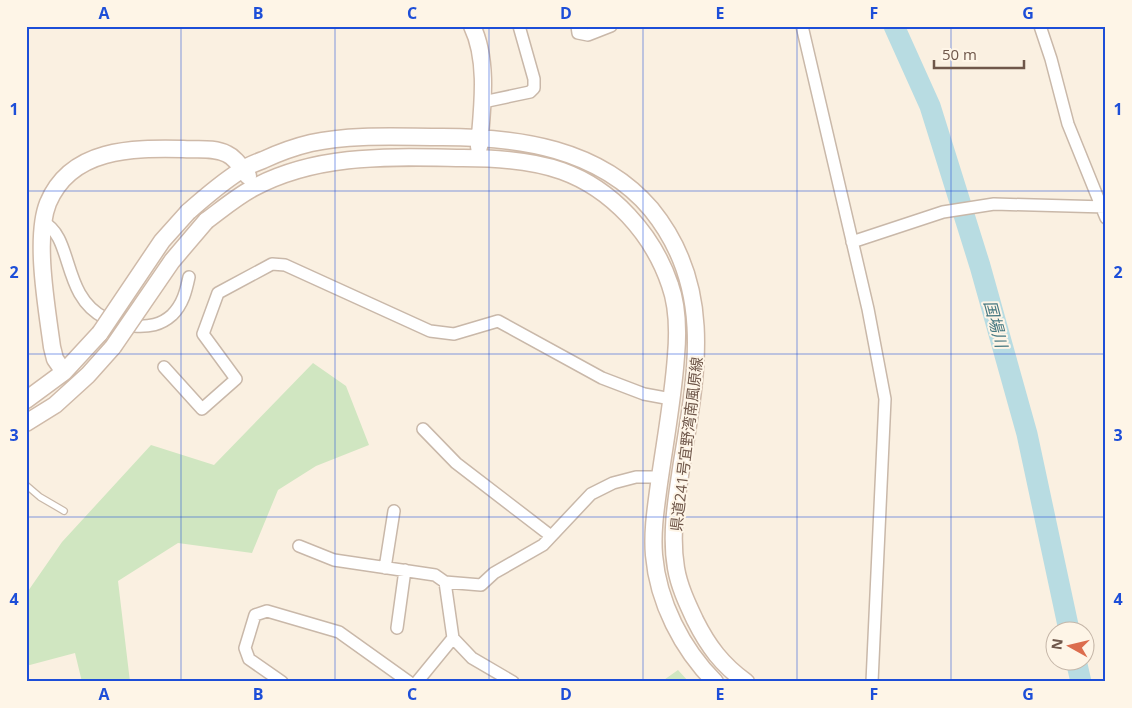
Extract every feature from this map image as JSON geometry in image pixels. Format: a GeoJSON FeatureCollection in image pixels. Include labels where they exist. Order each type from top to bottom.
{"type":"FeatureCollection","features":[{"type":"Feature","properties":{"kind":"main road"},"geometry":{"type":"LineString","coordinates":[[472,26],[479,52],[483,86],[478,158]]}},
{"type":"Feature","properties":{"kind":"main road","name":"県道241号宜野湾南風原線"},"geometry":{"type":"LineString","coordinates":[[26,400],[64,372],[100,333],[162,241],[188,212],[242,169],[293,148],[333,140],[416,137],[480,138],[513,141],[552,148],[587,161],[617,178],[640,197],[677,246],[690,283],[695,314],[697,352],[693,396],[674,520],[675,565],[687,604],[712,651],[746,682]]}},
{"type":"Feature","properties":{"kind":"main road"},"geometry":{"type":"LineString","coordinates":[[64,372],[55,359],[48,319],[42,255],[43,222],[47,205],[60,182],[70,172],[106,154],[150,150],[216,150],[232,156],[256,186]]}},
{"type":"Feature","properties":{"kind":"main road","name":"県道241号宜野湾南風原線"},"geometry":{"type":"LineString","coordinates":[[26,423],[55,405],[88,375],[113,347],[172,262],[206,221],[256,186],[284,174],[322,162],[355,159],[478,158],[529,163],[562,171],[585,182],[612,199],[639,226],[671,285],[677,318],[676,354],[654,520],[654,555],[661,590],[672,622],[690,652],[715,682]]}},
{"type":"Feature","properties":{"kind":"street"},"geometry":{"type":"LineString","coordinates":[[483,102],[530,92],[534,88],[534,79],[519,26]]}},
{"type":"Feature","properties":{"kind":"street"},"geometry":{"type":"LineString","coordinates":[[576,26],[578,33],[588,35],[611,26]]}},
{"type":"Feature","properties":{"kind":"street"},"geometry":{"type":"LineString","coordinates":[[802,26],[868,309],[885,399],[872,682]]}},
{"type":"Feature","properties":{"kind":"street"},"geometry":{"type":"LineString","coordinates":[[1040,26],[1051,59],[1068,124],[1104,207],[1106,218]]}},
{"type":"Feature","properties":{"kind":"street"},"geometry":{"type":"LineString","coordinates":[[852,242],[943,212],[994,204],[1104,207]]}},
{"type":"Feature","properties":{"kind":"street"},"geometry":{"type":"LineString","coordinates":[[43,222],[51,226],[58,236],[75,286],[84,301],[97,314],[112,321],[131,326],[150,326],[166,321],[177,310],[185,297],[189,277]]}},
{"type":"Feature","properties":{"kind":"street"},"geometry":{"type":"LineString","coordinates":[[164,367],[202,409],[236,379],[203,334],[218,293],[272,264],[285,265],[430,331],[454,334],[498,321],[602,378],[644,394],[671,399]]}},
{"type":"Feature","properties":{"kind":"street"},"geometry":{"type":"LineString","coordinates":[[423,429],[456,463],[551,536]]}},
{"type":"Feature","properties":{"kind":"street"},"geometry":{"type":"LineString","coordinates":[[299,546],[334,560],[435,574],[445,582],[481,585],[494,573],[543,545],[591,494],[613,483],[636,477],[660,477]]}},
{"type":"Feature","properties":{"kind":"street"},"geometry":{"type":"LineString","coordinates":[[385,568],[394,511]]}},
{"type":"Feature","properties":{"kind":"street"},"geometry":{"type":"LineString","coordinates":[[397,628],[405,570]]}},
{"type":"Feature","properties":{"kind":"street"},"geometry":{"type":"LineString","coordinates":[[445,582],[453,638],[472,658],[506,680]]}},
{"type":"Feature","properties":{"kind":"street"},"geometry":{"type":"LineString","coordinates":[[282,682],[249,659],[245,648],[255,615],[267,611],[339,632],[409,682]]}},
{"type":"Feature","properties":{"kind":"street"},"geometry":{"type":"LineString","coordinates":[[417,682],[453,638]]}},
{"type":"Feature","properties":{"kind":"lane"},"geometry":{"type":"LineString","coordinates":[[26,485],[40,497],[64,511]]}},
{"type":"Feature","properties":{"kind":"green space"},"geometry":{"type":"Polygon","coordinates":[[[313,363],[346,386],[369,445],[316,466],[278,490],[252,553],[178,543],[118,581],[130,682],[82,682],[75,653],[26,666],[26,594],[62,542],[151,445],[214,465],[313,363]]]}},
{"type":"Feature","properties":{"kind":"green space"},"geometry":{"type":"Polygon","coordinates":[[[678,670],[689,682],[661,682],[678,670]]]}},
{"type":"Feature","properties":{"kind":"waterway","name":"国場川"},"geometry":{"type":"LineString","coordinates":[[894,26],[930,106],[980,266],[1027,434],[1067,620]]}},
{"type":"Feature","properties":{"kind":"waterway","name":"国場川"},"geometry":{"type":"LineString","coordinates":[[1078,670],[1081,682]]}}]}
